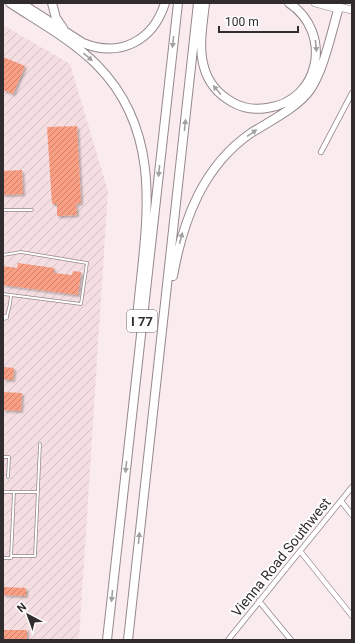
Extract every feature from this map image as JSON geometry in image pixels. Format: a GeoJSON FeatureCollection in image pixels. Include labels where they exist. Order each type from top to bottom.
{"type":"FeatureCollection","features":[{"type":"Feature","properties":{"kind":"highway"},"geometry":{"type":"LineString","coordinates":[[10,3],[72,44],[96,65],[112,83],[123,99],[134,121],[141,142],[146,167],[147,204],[130,396],[128,450]]}},
{"type":"Feature","properties":{"kind":"highway"},"geometry":{"type":"LineString","coordinates":[[21,3],[83,43],[98,48],[113,49],[125,47],[139,40],[158,20],[165,3]]}},
{"type":"Feature","properties":{"kind":"highway"},"geometry":{"type":"LineString","coordinates":[[52,3],[56,18],[62,27],[72,37]]}},
{"type":"Feature","properties":{"kind":"highway","name":"I 77"},"geometry":{"type":"LineString","coordinates":[[108,640],[178,3]]}},
{"type":"Feature","properties":{"kind":"highway","name":"I 77"},"geometry":{"type":"LineString","coordinates":[[128,640],[198,3]]}},
{"type":"Feature","properties":{"kind":"highway"},"geometry":{"type":"LineString","coordinates":[[205,3],[202,57],[210,82],[221,95],[234,104],[249,108],[262,109],[278,106],[292,99],[304,88],[314,67],[316,52],[312,29],[303,15],[288,3]]}},
{"type":"Feature","properties":{"kind":"highway"},"geometry":{"type":"LineString","coordinates":[[152,415],[159,392],[175,266],[183,232],[193,204],[208,177],[228,153],[246,136],[299,101],[309,91],[320,70],[337,5]]}},
{"type":"Feature","properties":{"kind":"main road"},"geometry":{"type":"LineString","coordinates":[[315,3],[333,8],[337,5],[352,10]]}},
{"type":"Feature","properties":{"kind":"street"},"geometry":{"type":"LineString","coordinates":[[321,152],[352,93]]}},
{"type":"Feature","properties":{"kind":"street","name":"Vienna Road Southwest"},"geometry":{"type":"LineString","coordinates":[[228,640],[352,487]]}},
{"type":"Feature","properties":{"kind":"street"},"geometry":{"type":"LineString","coordinates":[[341,501],[352,515]]}},
{"type":"Feature","properties":{"kind":"street"},"geometry":{"type":"LineString","coordinates":[[300,551],[352,616]]}},
{"type":"Feature","properties":{"kind":"street"},"geometry":{"type":"LineString","coordinates":[[260,601],[291,640]]}},
{"type":"Feature","properties":{"kind":"lane"},"geometry":{"type":"LineString","coordinates":[[3,210],[32,210]]}},
{"type":"Feature","properties":{"kind":"lane"},"geometry":{"type":"LineString","coordinates":[[3,255],[21,252],[87,263],[81,304],[3,294]]}},
{"type":"Feature","properties":{"kind":"lane"},"geometry":{"type":"LineString","coordinates":[[5,318],[10,304],[11,295]]}},
{"type":"Feature","properties":{"kind":"lane"},"geometry":{"type":"LineString","coordinates":[[3,558],[11,558],[11,556],[35,556],[40,444]]}},
{"type":"Feature","properties":{"kind":"lane"},"geometry":{"type":"LineString","coordinates":[[3,457],[9,457],[8,477]]}},
{"type":"Feature","properties":{"kind":"lane"},"geometry":{"type":"LineString","coordinates":[[3,492],[38,492]]}},
{"type":"Feature","properties":{"kind":"lane"},"geometry":{"type":"LineString","coordinates":[[11,556],[14,492]]}},
{"type":"Feature","properties":{"kind":"shaded area"},"geometry":{"type":"Polygon","coordinates":[[[3,25],[70,64],[108,191],[79,640],[3,640],[3,25]]]}},
{"type":"Feature","properties":{"kind":"building"},"geometry":{"type":"Polygon","coordinates":[[[3,57],[25,66],[13,94],[3,90],[3,57]]]}},
{"type":"Feature","properties":{"kind":"building"},"geometry":{"type":"Polygon","coordinates":[[[77,126],[81,203],[76,204],[77,215],[57,216],[57,204],[52,204],[47,127],[77,126]]]}},
{"type":"Feature","properties":{"kind":"building"},"geometry":{"type":"Polygon","coordinates":[[[22,170],[23,194],[3,195],[3,171],[22,170]]]}},
{"type":"Feature","properties":{"kind":"building"},"geometry":{"type":"Polygon","coordinates":[[[18,263],[54,268],[54,273],[72,275],[73,271],[81,272],[78,295],[3,285],[3,266],[17,268],[18,263]]]}},
{"type":"Feature","properties":{"kind":"building"},"geometry":{"type":"Polygon","coordinates":[[[3,367],[14,368],[13,380],[3,379],[3,367]]]}},
{"type":"Feature","properties":{"kind":"building"},"geometry":{"type":"Polygon","coordinates":[[[3,392],[22,393],[21,411],[3,410],[3,392]]]}},
{"type":"Feature","properties":{"kind":"building"},"geometry":{"type":"Polygon","coordinates":[[[3,587],[26,588],[26,596],[3,595],[3,587]]]}},
{"type":"Feature","properties":{"kind":"building"},"geometry":{"type":"Polygon","coordinates":[[[3,630],[27,630],[27,640],[3,640],[3,630]]]}}]}
